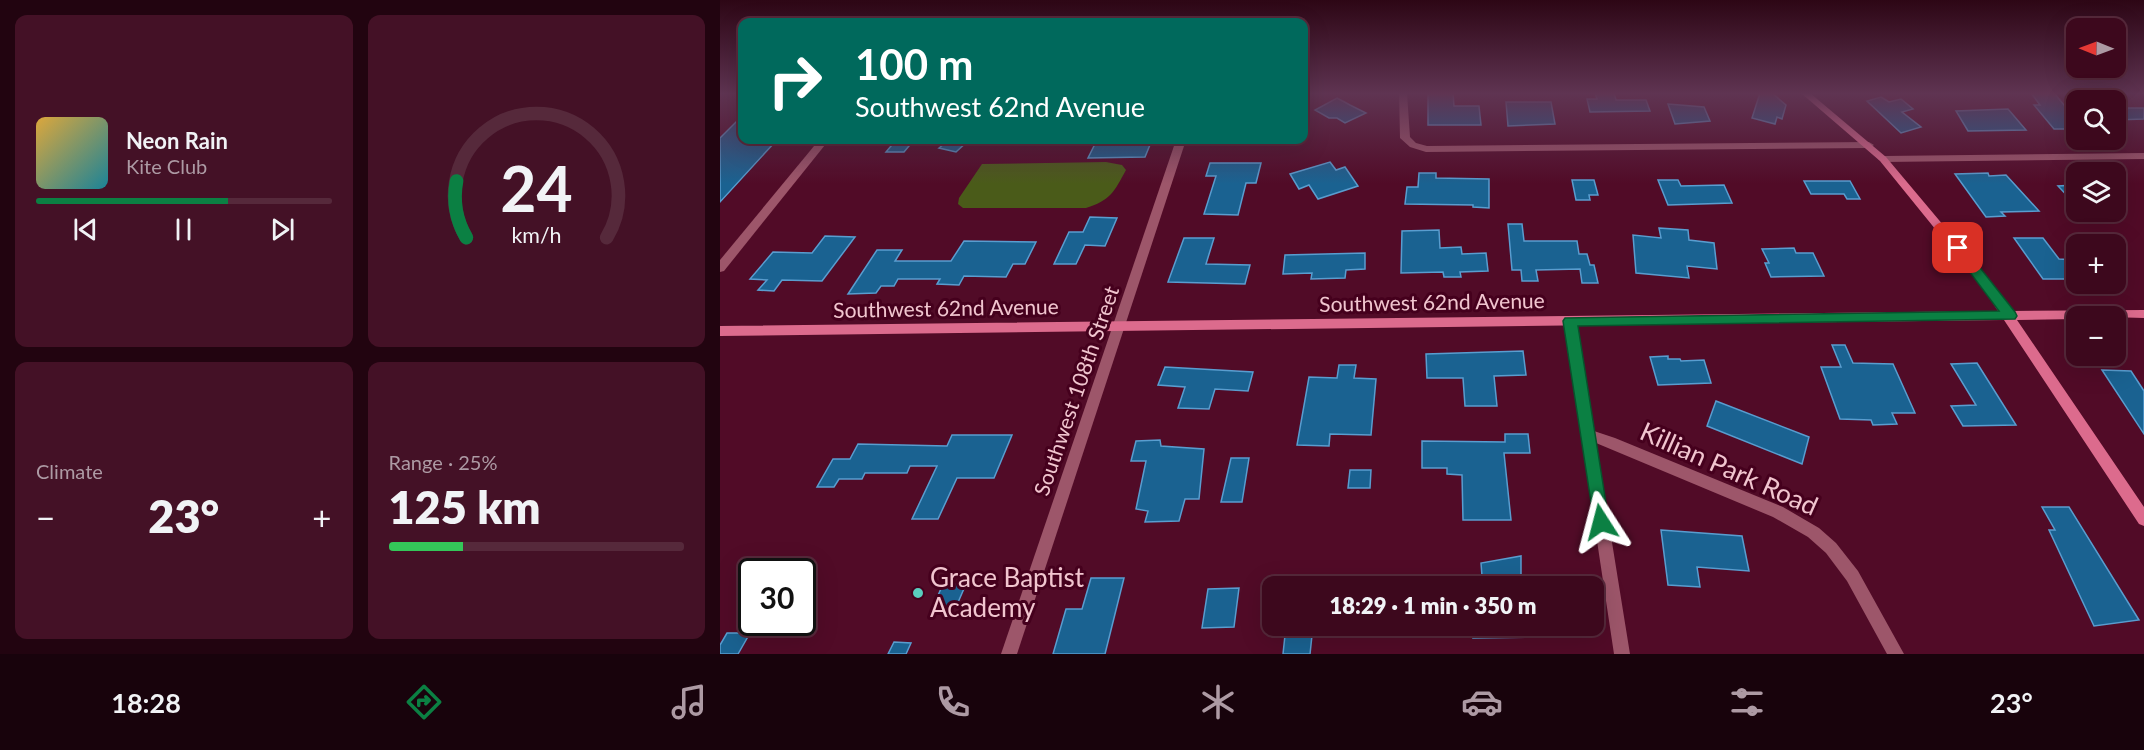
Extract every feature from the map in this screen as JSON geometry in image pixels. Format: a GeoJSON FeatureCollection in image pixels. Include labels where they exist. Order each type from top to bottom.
{"type":"FeatureCollection","features":[{"type":"Feature","properties":{"kind":"street"},"geometry":{"type":"LineString","coordinates":[[1403,124],[1403,133],[1407,141],[1413,146],[1431,150],[1869,145]]}},
{"type":"Feature","properties":{"kind":"street"},"geometry":{"type":"LineString","coordinates":[[1843,124],[1882,159],[1958,248],[2010,316],[2144,519]]}},
{"type":"Feature","properties":{"kind":"street"},"geometry":{"type":"LineString","coordinates":[[720,268],[821,144]]}},
{"type":"Feature","properties":{"kind":"street","name":"Southwest 108th Street"},"geometry":{"type":"LineString","coordinates":[[1009,654],[1180,144]]}},
{"type":"Feature","properties":{"kind":"street"},"geometry":{"type":"LineString","coordinates":[[1882,159],[2144,156]]}},
{"type":"Feature","properties":{"kind":"street","name":"Southwest 62nd Avenue"},"geometry":{"type":"LineString","coordinates":[[720,331],[2144,314]]}},
{"type":"Feature","properties":{"kind":"street"},"geometry":{"type":"LineString","coordinates":[[1570,321],[1622,654]]}},
{"type":"Feature","properties":{"kind":"street","name":"Killian Park Road"},"geometry":{"type":"LineString","coordinates":[[1587,435],[1610,442],[1801,523],[1834,552],[1860,589],[1896,654]]}},
{"type":"Feature","properties":{"kind":"shaded area"},"geometry":{"type":"Polygon","coordinates":[[[1106,162],[1122,165],[1126,170],[1111,194],[1101,202],[1086,208],[963,208],[958,204],[959,198],[982,164],[1106,162]]]}},
{"type":"Feature","properties":{"kind":"building"},"geometry":{"type":"Polygon","coordinates":[[[734,124],[738,124],[738,144],[773,144],[720,202],[720,138],[734,124]]]}},
{"type":"Feature","properties":{"kind":"building"},"geometry":{"type":"Polygon","coordinates":[[[1481,124],[1481,125],[1428,125],[1481,124]]]}},
{"type":"Feature","properties":{"kind":"building"},"geometry":{"type":"Polygon","coordinates":[[[1508,124],[1555,124],[1508,126],[1508,124]]]}},
{"type":"Feature","properties":{"kind":"building"},"geometry":{"type":"Polygon","coordinates":[[[1891,124],[1917,124],[1921,127],[1901,133],[1891,124]]]}},
{"type":"Feature","properties":{"kind":"building"},"geometry":{"type":"Polygon","coordinates":[[[1964,124],[2020,124],[2026,130],[1968,131],[1964,124]]]}},
{"type":"Feature","properties":{"kind":"building"},"geometry":{"type":"Polygon","coordinates":[[[2049,124],[2066,124],[2066,129],[2054,129],[2049,124]]]}},
{"type":"Feature","properties":{"kind":"building"},"geometry":{"type":"Polygon","coordinates":[[[893,144],[911,144],[904,152],[886,152],[893,144]]]}},
{"type":"Feature","properties":{"kind":"building"},"geometry":{"type":"Polygon","coordinates":[[[944,144],[965,144],[956,152],[939,148],[944,144]]]}},
{"type":"Feature","properties":{"kind":"building"},"geometry":{"type":"Polygon","coordinates":[[[1095,144],[1150,144],[1145,157],[1088,158],[1095,144]]]}},
{"type":"Feature","properties":{"kind":"building"},"geometry":{"type":"Polygon","coordinates":[[[1330,162],[1336,170],[1345,167],[1358,186],[1318,199],[1309,185],[1299,189],[1290,174],[1330,162]]]}},
{"type":"Feature","properties":{"kind":"building"},"geometry":{"type":"Polygon","coordinates":[[[1210,163],[1261,163],[1256,183],[1246,183],[1238,215],[1204,214],[1216,176],[1206,176],[1210,163]]]}},
{"type":"Feature","properties":{"kind":"building"},"geometry":{"type":"Polygon","coordinates":[[[1419,173],[1436,173],[1436,178],[1489,179],[1489,208],[1473,207],[1473,205],[1405,204],[1407,187],[1418,187],[1419,173]]]}},
{"type":"Feature","properties":{"kind":"building"},"geometry":{"type":"Polygon","coordinates":[[[1988,173],[1989,176],[2006,175],[2039,211],[2001,212],[2005,216],[1986,217],[1955,174],[1988,173]]]}},
{"type":"Feature","properties":{"kind":"building"},"geometry":{"type":"Polygon","coordinates":[[[1572,180],[1594,180],[1598,195],[1589,195],[1590,200],[1576,200],[1572,180]]]}},
{"type":"Feature","properties":{"kind":"building"},"geometry":{"type":"Polygon","coordinates":[[[1658,180],[1678,180],[1681,186],[1724,185],[1732,203],[1668,205],[1658,180]]]}},
{"type":"Feature","properties":{"kind":"building"},"geometry":{"type":"Polygon","coordinates":[[[1804,181],[1850,181],[1860,199],[1847,199],[1844,194],[1811,194],[1804,181]]]}},
{"type":"Feature","properties":{"kind":"building"},"geometry":{"type":"Polygon","coordinates":[[[2058,186],[2066,186],[2066,194],[2058,186]]]}},
{"type":"Feature","properties":{"kind":"building"},"geometry":{"type":"Polygon","coordinates":[[[1090,217],[1117,218],[1105,246],[1085,245],[1076,264],[1054,264],[1069,232],[1083,232],[1090,217]]]}},
{"type":"Feature","properties":{"kind":"building"},"geometry":{"type":"Polygon","coordinates":[[[1508,224],[1522,224],[1524,241],[1577,241],[1579,254],[1587,254],[1590,265],[1594,265],[1598,283],[1582,283],[1580,269],[1536,270],[1538,281],[1522,281],[1521,270],[1512,270],[1508,224]]]}},
{"type":"Feature","properties":{"kind":"building"},"geometry":{"type":"Polygon","coordinates":[[[1659,228],[1688,230],[1689,240],[1714,243],[1717,269],[1687,266],[1689,278],[1636,273],[1633,235],[1661,238],[1659,228]]]}},
{"type":"Feature","properties":{"kind":"building"},"geometry":{"type":"Polygon","coordinates":[[[1439,230],[1440,248],[1461,247],[1462,254],[1486,253],[1488,271],[1460,272],[1461,277],[1444,277],[1443,272],[1401,273],[1402,231],[1439,230]]]}},
{"type":"Feature","properties":{"kind":"building"},"geometry":{"type":"Polygon","coordinates":[[[825,236],[855,237],[822,281],[782,280],[774,291],[758,290],[767,280],[750,279],[773,252],[812,253],[825,236]]]}},
{"type":"Feature","properties":{"kind":"building"},"geometry":{"type":"Polygon","coordinates":[[[1184,238],[1214,238],[1206,264],[1250,265],[1245,284],[1168,282],[1184,238]]]}},
{"type":"Feature","properties":{"kind":"building"},"geometry":{"type":"Polygon","coordinates":[[[2014,238],[2043,238],[2059,259],[2066,259],[2066,279],[2043,279],[2014,238]]]}},
{"type":"Feature","properties":{"kind":"building"},"geometry":{"type":"Polygon","coordinates":[[[964,241],[1036,242],[1025,264],[1013,264],[1006,277],[964,276],[959,285],[937,284],[940,279],[898,279],[894,286],[881,286],[876,293],[848,294],[877,250],[902,250],[895,261],[951,261],[964,241]]]}},
{"type":"Feature","properties":{"kind":"building"},"geometry":{"type":"Polygon","coordinates":[[[1794,248],[1796,253],[1813,253],[1824,276],[1771,277],[1765,263],[1769,263],[1762,249],[1794,248]]]}},
{"type":"Feature","properties":{"kind":"building"},"geometry":{"type":"Polygon","coordinates":[[[1365,253],[1365,269],[1346,270],[1345,278],[1311,279],[1312,273],[1283,274],[1285,255],[1365,253]]]}},
{"type":"Feature","properties":{"kind":"building"},"geometry":{"type":"Polygon","coordinates":[[[1832,345],[1845,345],[1853,363],[1893,364],[1915,413],[1892,413],[1897,424],[1873,425],[1871,420],[1840,419],[1821,367],[1841,367],[1832,345]]]}},
{"type":"Feature","properties":{"kind":"building"},"geometry":{"type":"Polygon","coordinates":[[[1523,351],[1526,375],[1494,376],[1497,406],[1465,406],[1463,378],[1427,378],[1426,354],[1523,351]]]}},
{"type":"Feature","properties":{"kind":"building"},"geometry":{"type":"Polygon","coordinates":[[[1668,356],[1668,359],[1680,359],[1681,361],[1704,360],[1711,383],[1658,385],[1650,357],[1668,356]]]}},
{"type":"Feature","properties":{"kind":"building"},"geometry":{"type":"Polygon","coordinates":[[[1977,363],[2016,425],[1963,426],[1951,406],[1976,405],[1951,364],[1977,363]]]}},
{"type":"Feature","properties":{"kind":"building"},"geometry":{"type":"Polygon","coordinates":[[[1339,365],[1356,365],[1354,378],[1376,379],[1371,435],[1330,434],[1329,446],[1297,445],[1309,377],[1337,378],[1339,365]]]}},
{"type":"Feature","properties":{"kind":"building"},"geometry":{"type":"Polygon","coordinates":[[[1165,367],[1253,372],[1248,391],[1215,389],[1209,409],[1178,408],[1185,387],[1158,385],[1165,367]]]}},
{"type":"Feature","properties":{"kind":"building"},"geometry":{"type":"Polygon","coordinates":[[[2102,370],[2131,371],[2144,391],[2144,434],[2102,370]]]}},
{"type":"Feature","properties":{"kind":"building"},"geometry":{"type":"Polygon","coordinates":[[[1716,401],[1809,437],[1802,464],[1707,426],[1716,401]]]}},
{"type":"Feature","properties":{"kind":"building"},"geometry":{"type":"Polygon","coordinates":[[[1505,434],[1528,434],[1530,453],[1504,453],[1511,520],[1463,520],[1462,475],[1447,474],[1447,468],[1422,468],[1422,441],[1505,442],[1505,434]]]}},
{"type":"Feature","properties":{"kind":"building"},"geometry":{"type":"Polygon","coordinates":[[[952,435],[1012,435],[994,478],[957,478],[938,519],[912,519],[937,466],[910,466],[907,473],[865,473],[862,479],[839,479],[834,487],[817,487],[833,459],[850,459],[858,444],[947,446],[952,435]]]}},
{"type":"Feature","properties":{"kind":"building"},"geometry":{"type":"Polygon","coordinates":[[[1160,440],[1161,446],[1204,449],[1199,499],[1185,499],[1179,521],[1145,522],[1148,511],[1136,509],[1146,461],[1131,461],[1136,441],[1160,440]]]}},
{"type":"Feature","properties":{"kind":"building"},"geometry":{"type":"Polygon","coordinates":[[[1231,458],[1249,458],[1242,502],[1221,502],[1231,458]]]}},
{"type":"Feature","properties":{"kind":"building"},"geometry":{"type":"Polygon","coordinates":[[[1350,470],[1371,470],[1370,488],[1348,488],[1350,470]]]}},
{"type":"Feature","properties":{"kind":"building"},"geometry":{"type":"Polygon","coordinates":[[[2042,507],[2069,507],[2139,620],[2094,626],[2049,530],[2055,530],[2042,507]]]}},
{"type":"Feature","properties":{"kind":"building"},"geometry":{"type":"Polygon","coordinates":[[[1661,530],[1742,536],[1749,571],[1697,567],[1700,587],[1668,585],[1661,530]]]}},
{"type":"Feature","properties":{"kind":"building"},"geometry":{"type":"Polygon","coordinates":[[[1521,556],[1521,576],[1482,576],[1481,563],[1521,556]]]}},
{"type":"Feature","properties":{"kind":"building"},"geometry":{"type":"Polygon","coordinates":[[[1091,578],[1124,578],[1105,654],[1053,654],[1066,609],[1082,609],[1091,578]]]}},
{"type":"Feature","properties":{"kind":"building"},"geometry":{"type":"Polygon","coordinates":[[[943,584],[966,584],[956,607],[933,607],[943,584]]]}},
{"type":"Feature","properties":{"kind":"building"},"geometry":{"type":"Polygon","coordinates":[[[1239,588],[1234,627],[1202,628],[1208,589],[1239,588]]]}},
{"type":"Feature","properties":{"kind":"building"},"geometry":{"type":"Polygon","coordinates":[[[727,633],[748,636],[738,654],[720,654],[720,645],[727,633]]]}},
{"type":"Feature","properties":{"kind":"building"},"geometry":{"type":"Polygon","coordinates":[[[1285,636],[1312,636],[1310,654],[1283,654],[1285,636]]]}},
{"type":"Feature","properties":{"kind":"building"},"geometry":{"type":"Polygon","coordinates":[[[1473,636],[1552,637],[1473,638],[1473,636]]]}},
{"type":"Feature","properties":{"kind":"building"},"geometry":{"type":"Polygon","coordinates":[[[894,642],[911,643],[906,654],[888,654],[894,642]]]}},
{"type":"Feature","properties":{"kind":"place","name":"Grace Baptist Academy"},"geometry":{"type":"Point","coordinates":[918,593]}},
{"type":"Feature","properties":{"kind":"route"},"geometry":{"type":"LineString","coordinates":[[1601,522],[1570,321],[2010,316],[1958,248]]}}]}
